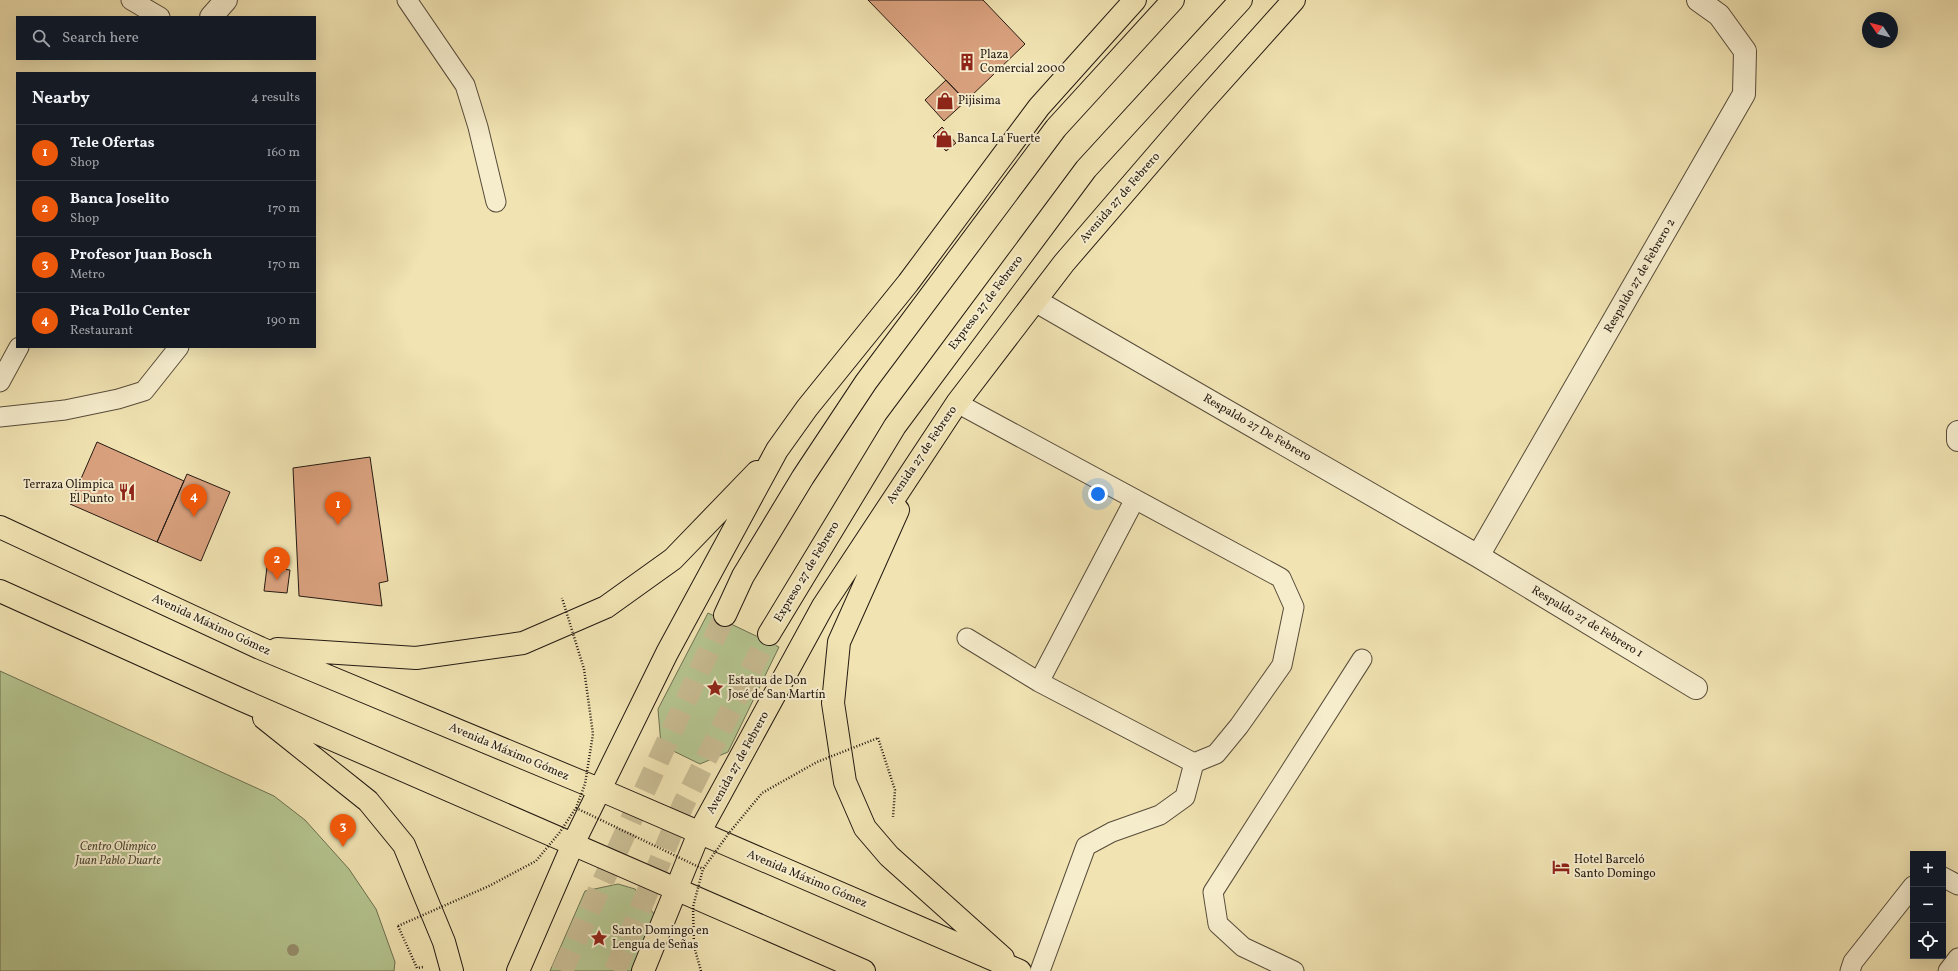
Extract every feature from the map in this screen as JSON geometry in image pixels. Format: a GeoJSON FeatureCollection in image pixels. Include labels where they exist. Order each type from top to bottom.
{"type":"FeatureCollection","features":[{"type":"Feature","properties":{"kind":"main road"},"geometry":{"type":"LineString","coordinates":[[518,971],[573,844],[601,790],[667,653],[777,450],[807,408],[908,284],[1039,107],[1135,0]]}},
{"type":"Feature","properties":{"kind":"main road"},"geometry":{"type":"LineString","coordinates":[[725,615],[743,576],[799,483],[866,382],[1056,128],[1173,0]]}},
{"type":"Feature","properties":{"kind":"main road","name":"Expreso 27 de Febrero"},"geometry":{"type":"LineString","coordinates":[[770,634],[895,426],[1053,213],[1086,169],[1241,0]]}},
{"type":"Feature","properties":{"kind":"main road","name":"Avenida 27 de Febrero"},"geometry":{"type":"LineString","coordinates":[[644,971],[678,891],[700,833],[823,606],[884,512],[914,470],[957,403],[1064,263],[1200,104],[1294,0]]}},
{"type":"Feature","properties":{"kind":"main road"},"geometry":{"type":"LineString","coordinates":[[260,648],[416,658],[523,643],[606,607],[673,559],[777,450]]}},
{"type":"Feature","properties":{"kind":"main road"},"geometry":{"type":"LineString","coordinates":[[914,470],[839,642],[833,703],[845,782],[866,828],[889,856],[1018,970]]}},
{"type":"Feature","properties":{"kind":"main road","name":"Avenida Máximo Gómez"},"geometry":{"type":"LineString","coordinates":[[0,527],[260,648],[601,790],[1018,970]]}},
{"type":"Feature","properties":{"kind":"main road"},"geometry":{"type":"LineString","coordinates":[[0,591],[242,700],[864,971]]}},
{"type":"Feature","properties":{"kind":"main road"},"geometry":{"type":"LineString","coordinates":[[242,700],[368,802],[404,845],[444,942],[452,971]]}},
{"type":"Feature","properties":{"kind":"street"},"geometry":{"type":"LineString","coordinates":[[211,16],[226,0]]}},
{"type":"Feature","properties":{"kind":"street","name":"Respaldo 27 de Febrero 2"},"geometry":{"type":"LineString","coordinates":[[1478,556],[1744,94],[1746,51],[1719,16],[1698,0]]}},
{"type":"Feature","properties":{"kind":"street","name":"Respaldo 27 De Febrero"},"geometry":{"type":"LineString","coordinates":[[1036,301],[1478,556]]}},
{"type":"Feature","properties":{"kind":"street"},"geometry":{"type":"LineString","coordinates":[[1958,432],[1958,440]]}},
{"type":"Feature","properties":{"kind":"street","name":"Respaldo 27 de Febrero 1"},"geometry":{"type":"LineString","coordinates":[[1478,556],[1696,688]]}},
{"type":"Feature","properties":{"kind":"lane"},"geometry":{"type":"LineString","coordinates":[[131,0],[158,16]]}},
{"type":"Feature","properties":{"kind":"lane"},"geometry":{"type":"LineString","coordinates":[[407,0],[465,85],[478,127],[496,202]]}},
{"type":"Feature","properties":{"kind":"lane"},"geometry":{"type":"LineString","coordinates":[[0,382],[18,348]]}},
{"type":"Feature","properties":{"kind":"lane"},"geometry":{"type":"LineString","coordinates":[[0,417],[65,410],[118,399],[144,391],[178,348]]}},
{"type":"Feature","properties":{"kind":"lane"},"geometry":{"type":"LineString","coordinates":[[957,403],[1281,578],[1294,606],[1282,665],[1239,726],[1216,754],[1194,763],[1039,682],[967,638]]}},
{"type":"Feature","properties":{"kind":"lane"},"geometry":{"type":"LineString","coordinates":[[1039,682],[1135,499]]}},
{"type":"Feature","properties":{"kind":"lane"},"geometry":{"type":"LineString","coordinates":[[1294,971],[1243,947],[1218,924],[1213,892],[1362,659]]}},
{"type":"Feature","properties":{"kind":"lane"},"geometry":{"type":"LineString","coordinates":[[1040,971],[1086,846],[1112,832],[1160,815],[1185,797],[1194,763]]}},
{"type":"Feature","properties":{"kind":"lane"},"geometry":{"type":"LineString","coordinates":[[1946,879],[1958,885]]}},
{"type":"Feature","properties":{"kind":"lane"},"geometry":{"type":"LineString","coordinates":[[1850,971],[1853,962],[1912,887]]}},
{"type":"Feature","properties":{"kind":"lane"},"geometry":{"type":"LineString","coordinates":[[1948,971],[1958,958]]}},
{"type":"Feature","properties":{"kind":"path"},"geometry":{"type":"LineString","coordinates":[[417,968],[398,926],[489,886],[536,861],[560,832],[576,808],[585,784],[593,734],[584,669],[562,598]]}},
{"type":"Feature","properties":{"kind":"path"},"geometry":{"type":"LineString","coordinates":[[701,971],[694,946],[693,907],[703,869],[729,833],[762,793],[818,762],[878,738],[895,790]]}},
{"type":"Feature","properties":{"kind":"path"},"geometry":{"type":"LineString","coordinates":[[576,808],[703,869]]}},
{"type":"Feature","properties":{"kind":"green space"},"geometry":{"type":"Polygon","coordinates":[[[708,613],[779,647],[728,752],[700,764],[661,745],[658,709],[708,613]]]}},
{"type":"Feature","properties":{"kind":"green space","name":"Centro Olímpico Juan Pablo Duarte"},"geometry":{"type":"Polygon","coordinates":[[[0,671],[274,796],[305,820],[349,869],[376,909],[395,962],[394,971],[0,971],[0,671]]]}},
{"type":"Feature","properties":{"kind":"green space"},"geometry":{"type":"Polygon","coordinates":[[[618,884],[635,889],[654,914],[631,971],[550,971],[585,891],[618,884]]]}},
{"type":"Feature","properties":{"kind":"building","name":"Plaza Comercial 2000"},"geometry":{"type":"Polygon","coordinates":[[[868,0],[983,0],[1025,44],[966,101],[868,0]]]}},
{"type":"Feature","properties":{"kind":"building","name":"Pijisima"},"geometry":{"type":"Polygon","coordinates":[[[946,80],[966,101],[944,121],[925,100],[946,80]]]}},
{"type":"Feature","properties":{"kind":"building","name":"Banca La Fuerte"},"geometry":{"type":"Polygon","coordinates":[[[942,127],[956,143],[946,151],[933,136],[942,127]]]}},
{"type":"Feature","properties":{"kind":"building","name":"Terraza Olimpica El Punto"},"geometry":{"type":"Polygon","coordinates":[[[97,442],[184,481],[157,542],[70,504],[97,442]]]}},
{"type":"Feature","properties":{"kind":"building"},"geometry":{"type":"Polygon","coordinates":[[[370,457],[388,581],[379,583],[382,606],[299,596],[293,468],[370,457]]]}},
{"type":"Feature","properties":{"kind":"building"},"geometry":{"type":"Polygon","coordinates":[[[187,474],[230,492],[201,561],[157,542],[187,474]]]}},
{"type":"Feature","properties":{"kind":"building"},"geometry":{"type":"Polygon","coordinates":[[[267,567],[290,570],[287,593],[264,591],[267,567]]]}},
{"type":"Feature","properties":{"kind":"tunnel"},"geometry":{"type":"LineString","coordinates":[[562,971],[725,615]]}},
{"type":"Feature","properties":{"kind":"tunnel"},"geometry":{"type":"LineString","coordinates":[[615,971],[683,805],[769,634]]}},
{"type":"Feature","properties":{"kind":"place","name":"Plaza Comercial 2000"},"geometry":{"type":"Point","coordinates":[967,62]}},
{"type":"Feature","properties":{"kind":"place","name":"Pijisima"},"geometry":{"type":"Point","coordinates":[945,101]}},
{"type":"Feature","properties":{"kind":"place","name":"Banca La Fuerte"},"geometry":{"type":"Point","coordinates":[944,139]}},
{"type":"Feature","properties":{"kind":"place","name":"Terraza Olimpica El Punto"},"geometry":{"type":"Point","coordinates":[127,492]}},
{"type":"Feature","properties":{"kind":"place","name":"Pica Pollo Center"},"geometry":{"type":"Point","coordinates":[194,517]}},
{"type":"Feature","properties":{"kind":"place","name":"Tele Ofertas"},"geometry":{"type":"Point","coordinates":[338,525]}},
{"type":"Feature","properties":{"kind":"place","name":"Banca Joselito"},"geometry":{"type":"Point","coordinates":[277,580]}},
{"type":"Feature","properties":{"kind":"place","name":"Estatua de Don José de San Martín"},"geometry":{"type":"Point","coordinates":[715,688]}},
{"type":"Feature","properties":{"kind":"place","name":"Profesor Juan Bosch"},"geometry":{"type":"Point","coordinates":[343,847]}},
{"type":"Feature","properties":{"kind":"place","name":"Hotel Barceló Santo Domingo"},"geometry":{"type":"Point","coordinates":[1561,867]}},
{"type":"Feature","properties":{"kind":"place","name":"Santo Domingo en Lengua de Señas"},"geometry":{"type":"Point","coordinates":[599,938]}}]}
